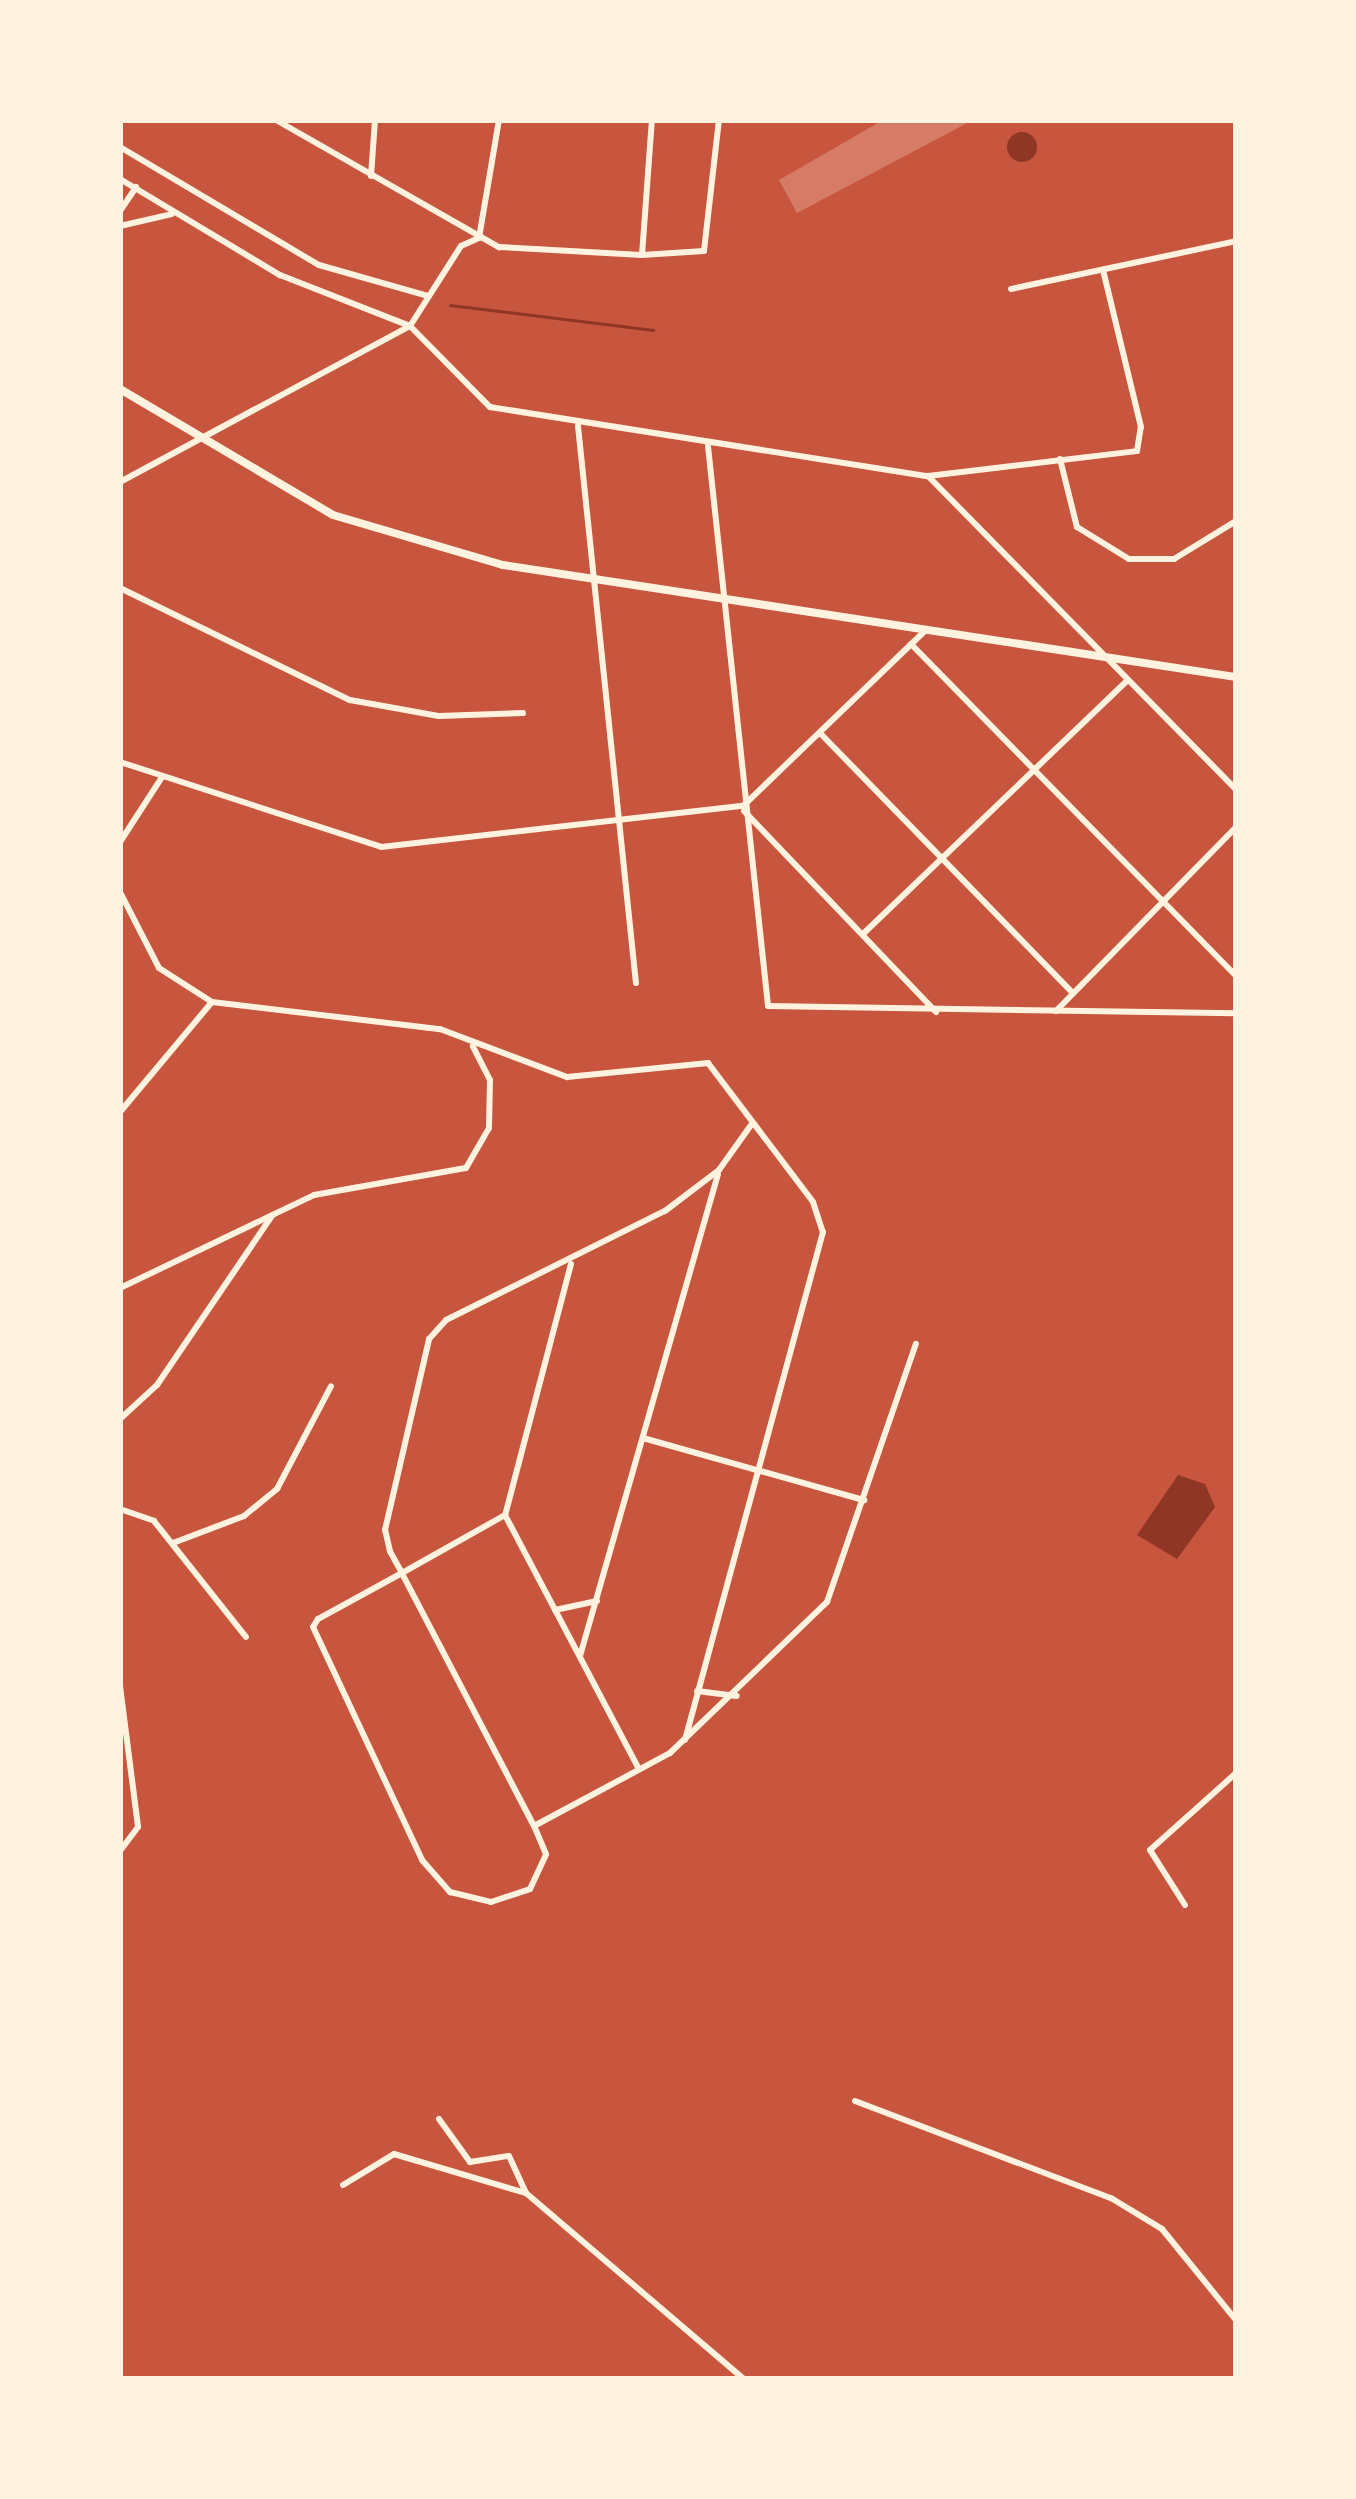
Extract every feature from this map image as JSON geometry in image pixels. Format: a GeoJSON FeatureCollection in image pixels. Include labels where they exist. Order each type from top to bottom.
{"type":"FeatureCollection","features":[{"type":"Feature","properties":{"kind":"street"},"geometry":{"type":"LineString","coordinates":[[276,120],[479,238],[530,253],[642,255],[704,251],[719,120]]}},
{"type":"Feature","properties":{"kind":"street"},"geometry":{"type":"LineString","coordinates":[[371,176],[375,120]]}},
{"type":"Feature","properties":{"kind":"street"},"geometry":{"type":"LineString","coordinates":[[479,238],[500,120]]}},
{"type":"Feature","properties":{"kind":"street"},"geometry":{"type":"LineString","coordinates":[[642,255],[652,120]]}},
{"type":"Feature","properties":{"kind":"street"},"geometry":{"type":"LineString","coordinates":[[120,147],[319,265],[428,296]]}},
{"type":"Feature","properties":{"kind":"street"},"geometry":{"type":"LineString","coordinates":[[120,179],[280,275],[410,326],[466,394],[578,424],[928,476],[1060,459],[1127,456],[1141,440],[1103,269]]}},
{"type":"Feature","properties":{"kind":"street"},"geometry":{"type":"LineString","coordinates":[[120,211],[136,187]]}},
{"type":"Feature","properties":{"kind":"street"},"geometry":{"type":"LineString","coordinates":[[120,226],[172,214]]}},
{"type":"Feature","properties":{"kind":"street"},"geometry":{"type":"LineString","coordinates":[[120,482],[410,326],[461,246],[479,238]]}},
{"type":"Feature","properties":{"kind":"street"},"geometry":{"type":"LineString","coordinates":[[1012,289],[1236,241]]}},
{"type":"Feature","properties":{"kind":"street"},"geometry":{"type":"LineString","coordinates":[[120,389],[333,515],[595,582],[925,631],[1098,651],[1236,677]]}},
{"type":"Feature","properties":{"kind":"street"},"geometry":{"type":"LineString","coordinates":[[578,424],[636,983]]}},
{"type":"Feature","properties":{"kind":"street"},"geometry":{"type":"LineString","coordinates":[[708,446],[743,808],[768,1006],[1236,1013]]}},
{"type":"Feature","properties":{"kind":"street"},"geometry":{"type":"LineString","coordinates":[[1060,459],[1077,527],[1129,559],[1174,559],[1236,520]]}},
{"type":"Feature","properties":{"kind":"street"},"geometry":{"type":"LineString","coordinates":[[928,476],[1236,789]]}},
{"type":"Feature","properties":{"kind":"street"},"geometry":{"type":"LineString","coordinates":[[120,588],[350,700],[439,716],[523,713]]}},
{"type":"Feature","properties":{"kind":"street"},"geometry":{"type":"LineString","coordinates":[[120,762],[382,847],[743,808],[925,631]]}},
{"type":"Feature","properties":{"kind":"street"},"geometry":{"type":"LineString","coordinates":[[911,644],[1236,976]]}},
{"type":"Feature","properties":{"kind":"street"},"geometry":{"type":"LineString","coordinates":[[864,933],[1126,682]]}},
{"type":"Feature","properties":{"kind":"street"},"geometry":{"type":"LineString","coordinates":[[820,733],[1072,992]]}},
{"type":"Feature","properties":{"kind":"street"},"geometry":{"type":"LineString","coordinates":[[120,842],[162,777]]}},
{"type":"Feature","properties":{"kind":"street"},"geometry":{"type":"LineString","coordinates":[[743,808],[936,1012]]}},
{"type":"Feature","properties":{"kind":"street"},"geometry":{"type":"LineString","coordinates":[[1056,1011],[1236,827]]}},
{"type":"Feature","properties":{"kind":"street"},"geometry":{"type":"LineString","coordinates":[[120,892],[158,968],[212,1002],[408,1023],[567,1077],[694,1060],[729,1084],[751,1125],[813,1202],[823,1232],[686,1739]]}},
{"type":"Feature","properties":{"kind":"street"},"geometry":{"type":"LineString","coordinates":[[120,1112],[212,1002]]}},
{"type":"Feature","properties":{"kind":"street"},"geometry":{"type":"LineString","coordinates":[[120,1288],[274,1214],[367,1178],[466,1168],[489,1128],[490,1080],[471,1043]]}},
{"type":"Feature","properties":{"kind":"street"},"geometry":{"type":"LineString","coordinates":[[580,1656],[719,1170],[751,1125]]}},
{"type":"Feature","properties":{"kind":"street"},"geometry":{"type":"LineString","coordinates":[[505,1514],[402,1573],[319,1618],[313,1636],[422,1860],[450,1892],[512,1899],[542,1877],[534,1826],[402,1573],[385,1508],[429,1340],[446,1320],[571,1264],[719,1170]]}},
{"type":"Feature","properties":{"kind":"street"},"geometry":{"type":"LineString","coordinates":[[120,1419],[157,1385],[274,1214]]}},
{"type":"Feature","properties":{"kind":"street"},"geometry":{"type":"LineString","coordinates":[[571,1264],[505,1514],[639,1769]]}},
{"type":"Feature","properties":{"kind":"street"},"geometry":{"type":"LineString","coordinates":[[534,1826],[686,1739],[737,1696],[826,1602],[916,1344]]}},
{"type":"Feature","properties":{"kind":"street"},"geometry":{"type":"LineString","coordinates":[[173,1543],[244,1516],[277,1489],[331,1386]]}},
{"type":"Feature","properties":{"kind":"street"},"geometry":{"type":"LineString","coordinates":[[643,1438],[864,1500]]}},
{"type":"Feature","properties":{"kind":"street"},"geometry":{"type":"LineString","coordinates":[[120,1509],[145,1514],[246,1637]]}},
{"type":"Feature","properties":{"kind":"street"},"geometry":{"type":"LineString","coordinates":[[555,1610],[597,1601]]}},
{"type":"Feature","properties":{"kind":"street"},"geometry":{"type":"LineString","coordinates":[[120,1686],[138,1827],[122,1851]]}},
{"type":"Feature","properties":{"kind":"street"},"geometry":{"type":"LineString","coordinates":[[697,1691],[737,1696]]}},
{"type":"Feature","properties":{"kind":"street"},"geometry":{"type":"LineString","coordinates":[[1185,1905],[1150,1850],[1236,1773]]}},
{"type":"Feature","properties":{"kind":"street"},"geometry":{"type":"LineString","coordinates":[[854,2101],[1111,2198],[1162,2229],[1236,2320]]}},
{"type":"Feature","properties":{"kind":"street"},"geometry":{"type":"LineString","coordinates":[[439,2119],[470,2162],[509,2156],[526,2193]]}},
{"type":"Feature","properties":{"kind":"street"},"geometry":{"type":"LineString","coordinates":[[343,2186],[394,2154],[526,2193],[744,2379]]}},
{"type":"Feature","properties":{"kind":"shaded area"},"geometry":{"type":"Polygon","coordinates":[[[1022,132],[1033,136],[1037,147],[1033,158],[1022,162],[1011,158],[1007,147],[1011,136],[1022,132]]]}},
{"type":"Feature","properties":{"kind":"shaded area"},"geometry":{"type":"Polygon","coordinates":[[[1178,1475],[1205,1484],[1215,1507],[1177,1559],[1137,1535],[1178,1475]]]}},
{"type":"Feature","properties":{"kind":"building"},"geometry":{"type":"Polygon","coordinates":[[[883,120],[973,120],[797,213],[779,180],[883,120]]]}},
{"type":"Feature","properties":{"kind":"waterway"},"geometry":{"type":"LineString","coordinates":[[450,305],[653,330]]}}]}
